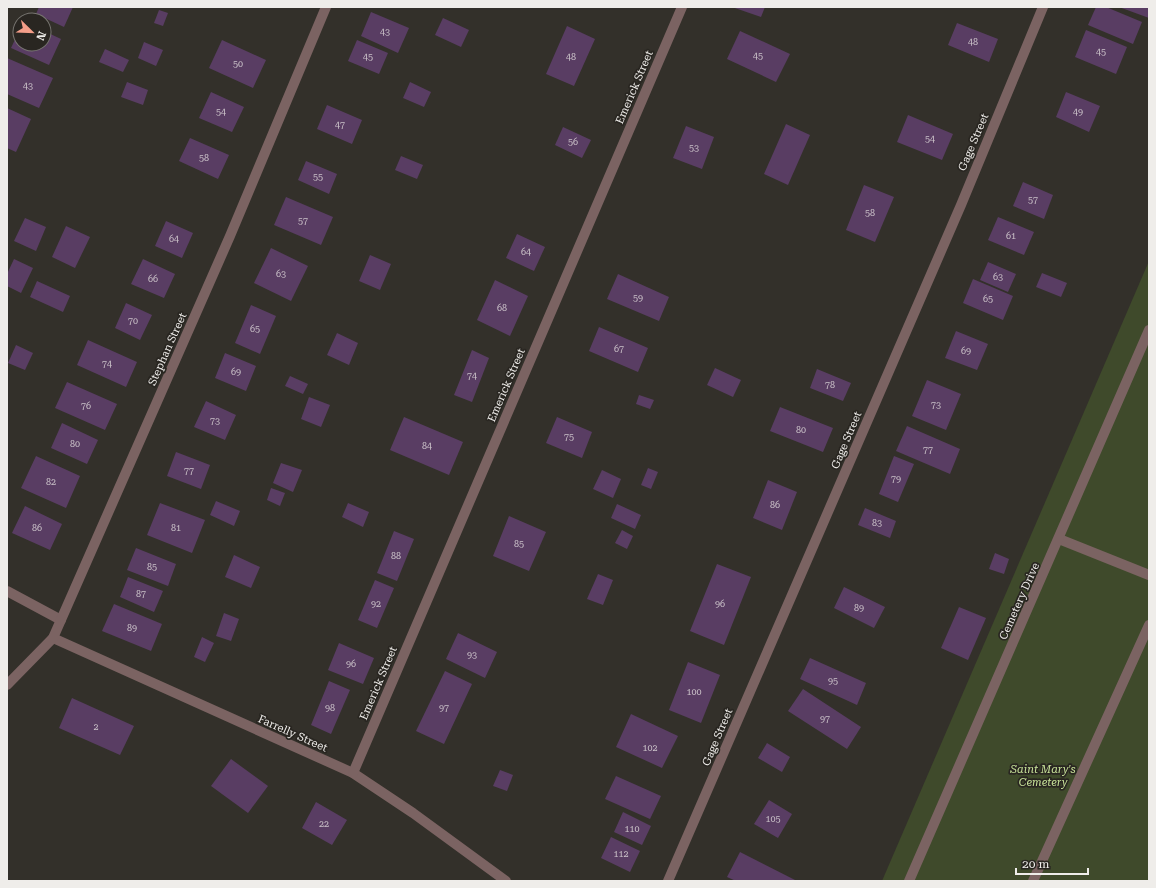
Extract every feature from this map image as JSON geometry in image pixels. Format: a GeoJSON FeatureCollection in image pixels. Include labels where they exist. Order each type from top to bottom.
{"type":"FeatureCollection","features":[{"type":"Feature","properties":{"kind":"street","name":"Stephan Street"},"geometry":{"type":"LineString","coordinates":[[7,685],[53,638],[230,236],[326,7]]}},
{"type":"Feature","properties":{"kind":"street","name":"Emerick Street"},"geometry":{"type":"LineString","coordinates":[[353,772],[682,7]]}},
{"type":"Feature","properties":{"kind":"street","name":"Gage Street"},"geometry":{"type":"LineString","coordinates":[[668,881],[960,205],[1043,7]]}},
{"type":"Feature","properties":{"kind":"street","name":"Cemetery Drive"},"geometry":{"type":"LineString","coordinates":[[909,881],[1149,330]]}},
{"type":"Feature","properties":{"kind":"street"},"geometry":{"type":"LineString","coordinates":[[1059,539],[1149,575]]}},
{"type":"Feature","properties":{"kind":"street"},"geometry":{"type":"LineString","coordinates":[[7,591],[61,620]]}},
{"type":"Feature","properties":{"kind":"street"},"geometry":{"type":"LineString","coordinates":[[1033,881],[1149,625]]}},
{"type":"Feature","properties":{"kind":"street","name":"Farrelly Street"},"geometry":{"type":"LineString","coordinates":[[53,638],[353,772],[413,812],[506,881]]}},
{"type":"Feature","properties":{"kind":"green space","name":"Saint Mary's Cemetery"},"geometry":{"type":"Polygon","coordinates":[[[1149,261],[1149,881],[882,881],[1149,261]]]}},
{"type":"Feature","properties":{"kind":"building"},"geometry":{"type":"Polygon","coordinates":[[[39,7],[73,7],[64,27],[52,21],[52,12],[37,12],[39,7]]]}},
{"type":"Feature","properties":{"kind":"building"},"geometry":{"type":"Polygon","coordinates":[[[732,7],[765,7],[761,17],[732,7]]]}},
{"type":"Feature","properties":{"kind":"building"},"geometry":{"type":"Polygon","coordinates":[[[1096,7],[1106,7],[1142,22],[1133,44],[1088,25],[1096,7]]]}},
{"type":"Feature","properties":{"kind":"building"},"geometry":{"type":"Polygon","coordinates":[[[1119,7],[1149,7],[1149,18],[1119,7]]]}},
{"type":"Feature","properties":{"kind":"building"},"geometry":{"type":"Polygon","coordinates":[[[159,10],[168,13],[163,26],[154,23],[159,10]]]}},
{"type":"Feature","properties":{"kind":"building"},"geometry":{"type":"Polygon","coordinates":[[[371,12],[409,28],[398,53],[361,36],[371,12]]]}},
{"type":"Feature","properties":{"kind":"building"},"geometry":{"type":"Polygon","coordinates":[[[443,18],[469,30],[461,47],[435,35],[443,18]]]}},
{"type":"Feature","properties":{"kind":"building"},"geometry":{"type":"Polygon","coordinates":[[[957,23],[998,39],[989,62],[948,45],[957,23]]]}},
{"type":"Feature","properties":{"kind":"building"},"geometry":{"type":"Polygon","coordinates":[[[567,26],[595,39],[574,86],[546,74],[567,26]]]}},
{"type":"Feature","properties":{"kind":"building"},"geometry":{"type":"Polygon","coordinates":[[[1086,30],[1127,47],[1116,74],[1075,57],[1086,30]]]}},
{"type":"Feature","properties":{"kind":"building"},"geometry":{"type":"Polygon","coordinates":[[[740,31],[790,54],[776,82],[727,59],[740,31]]]}},
{"type":"Feature","properties":{"kind":"building"},"geometry":{"type":"Polygon","coordinates":[[[52,35],[61,39],[49,65],[20,52],[52,52],[52,35]]]}},
{"type":"Feature","properties":{"kind":"building"},"geometry":{"type":"Polygon","coordinates":[[[222,40],[266,60],[253,88],[209,68],[222,40]]]}},
{"type":"Feature","properties":{"kind":"building"},"geometry":{"type":"Polygon","coordinates":[[[357,40],[388,53],[379,74],[348,61],[357,40]]]}},
{"type":"Feature","properties":{"kind":"building"},"geometry":{"type":"Polygon","coordinates":[[[144,42],[163,50],[156,66],[138,58],[144,42]]]}},
{"type":"Feature","properties":{"kind":"building"},"geometry":{"type":"Polygon","coordinates":[[[105,49],[129,60],[123,72],[99,62],[105,49]]]}},
{"type":"Feature","properties":{"kind":"building"},"geometry":{"type":"Polygon","coordinates":[[[7,58],[53,78],[39,108],[7,94],[7,58]]]}},
{"type":"Feature","properties":{"kind":"building"},"geometry":{"type":"Polygon","coordinates":[[[127,82],[148,90],[143,105],[121,97],[127,82]]]}},
{"type":"Feature","properties":{"kind":"building"},"geometry":{"type":"Polygon","coordinates":[[[410,82],[431,92],[424,107],[403,98],[410,82]]]}},
{"type":"Feature","properties":{"kind":"building"},"geometry":{"type":"Polygon","coordinates":[[[211,92],[244,107],[232,132],[199,118],[211,92]]]}},
{"type":"Feature","properties":{"kind":"building"},"geometry":{"type":"Polygon","coordinates":[[[1066,92],[1100,106],[1089,132],[1056,117],[1066,92]]]}},
{"type":"Feature","properties":{"kind":"building"},"geometry":{"type":"Polygon","coordinates":[[[327,105],[362,120],[352,144],[317,129],[327,105]]]}},
{"type":"Feature","properties":{"kind":"building"},"geometry":{"type":"Polygon","coordinates":[[[7,108],[31,119],[16,152],[7,148],[7,108]]]}},
{"type":"Feature","properties":{"kind":"building"},"geometry":{"type":"Polygon","coordinates":[[[908,115],[953,134],[942,160],[897,142],[908,115]]]}},
{"type":"Feature","properties":{"kind":"building"},"geometry":{"type":"Polygon","coordinates":[[[786,124],[810,135],[788,185],[764,174],[786,124]]]}},
{"type":"Feature","properties":{"kind":"building"},"geometry":{"type":"Polygon","coordinates":[[[686,126],[714,137],[702,169],[673,158],[686,126]]]}},
{"type":"Feature","properties":{"kind":"building"},"geometry":{"type":"Polygon","coordinates":[[[563,127],[591,140],[582,158],[555,145],[563,127]]]}},
{"type":"Feature","properties":{"kind":"building"},"geometry":{"type":"Polygon","coordinates":[[[190,138],[229,155],[218,179],[179,161],[190,138]]]}},
{"type":"Feature","properties":{"kind":"building"},"geometry":{"type":"Polygon","coordinates":[[[401,156],[423,165],[417,179],[395,170],[401,156]]]}},
{"type":"Feature","properties":{"kind":"building"},"geometry":{"type":"Polygon","coordinates":[[[306,161],[337,174],[329,194],[298,180],[306,161]]]}},
{"type":"Feature","properties":{"kind":"building"},"geometry":{"type":"Polygon","coordinates":[[[1023,182],[1053,195],[1044,219],[1013,206],[1023,182]]]}},
{"type":"Feature","properties":{"kind":"building"},"geometry":{"type":"Polygon","coordinates":[[[864,185],[894,197],[875,242],[846,230],[864,185]]]}},
{"type":"Feature","properties":{"kind":"building"},"geometry":{"type":"Polygon","coordinates":[[[286,197],[333,217],[321,245],[274,225],[286,197]]]}},
{"type":"Feature","properties":{"kind":"building"},"geometry":{"type":"Polygon","coordinates":[[[998,217],[1034,232],[1024,255],[988,240],[998,217]]]}},
{"type":"Feature","properties":{"kind":"building"},"geometry":{"type":"Polygon","coordinates":[[[25,218],[46,227],[36,251],[14,241],[25,218]]]}},
{"type":"Feature","properties":{"kind":"building"},"geometry":{"type":"Polygon","coordinates":[[[166,221],[193,233],[182,258],[155,246],[166,221]]]}},
{"type":"Feature","properties":{"kind":"building"},"geometry":{"type":"Polygon","coordinates":[[[66,226],[90,237],[75,268],[52,257],[66,226]]]}},
{"type":"Feature","properties":{"kind":"building"},"geometry":{"type":"Polygon","coordinates":[[[517,234],[545,247],[534,271],[506,258],[517,234]]]}},
{"type":"Feature","properties":{"kind":"building"},"geometry":{"type":"Polygon","coordinates":[[[271,248],[308,266],[291,301],[254,283],[271,248]]]}},
{"type":"Feature","properties":{"kind":"building"},"geometry":{"type":"Polygon","coordinates":[[[370,255],[391,264],[380,290],[359,281],[370,255]]]}},
{"type":"Feature","properties":{"kind":"building"},"geometry":{"type":"Polygon","coordinates":[[[14,259],[33,268],[21,293],[7,286],[7,274],[14,259]]]}},
{"type":"Feature","properties":{"kind":"building"},"geometry":{"type":"Polygon","coordinates":[[[143,259],[175,274],[164,298],[131,284],[143,259]]]}},
{"type":"Feature","properties":{"kind":"building"},"geometry":{"type":"Polygon","coordinates":[[[988,262],[1016,274],[1008,292],[980,280],[988,262]]]}},
{"type":"Feature","properties":{"kind":"building"},"geometry":{"type":"Polygon","coordinates":[[[1042,273],[1067,283],[1061,297],[1036,287],[1042,273]]]}},
{"type":"Feature","properties":{"kind":"building"},"geometry":{"type":"Polygon","coordinates":[[[618,274],[669,297],[659,321],[607,299],[618,274]]]}},
{"type":"Feature","properties":{"kind":"building"},"geometry":{"type":"Polygon","coordinates":[[[973,279],[1013,296],[1003,320],[963,303],[973,279]]]}},
{"type":"Feature","properties":{"kind":"building"},"geometry":{"type":"Polygon","coordinates":[[[495,280],[528,296],[510,336],[477,320],[495,280]]]}},
{"type":"Feature","properties":{"kind":"building"},"geometry":{"type":"Polygon","coordinates":[[[37,281],[70,296],[63,312],[30,297],[37,281]]]}},
{"type":"Feature","properties":{"kind":"building"},"geometry":{"type":"Polygon","coordinates":[[[126,303],[152,315],[140,340],[115,328],[126,303]]]}},
{"type":"Feature","properties":{"kind":"building"},"geometry":{"type":"Polygon","coordinates":[[[251,305],[276,316],[260,354],[235,343],[251,305]]]}},
{"type":"Feature","properties":{"kind":"building"},"geometry":{"type":"Polygon","coordinates":[[[599,327],[648,348],[638,372],[589,351],[599,327]]]}},
{"type":"Feature","properties":{"kind":"building"},"geometry":{"type":"Polygon","coordinates":[[[956,331],[988,344],[977,370],[945,358],[956,331]]]}},
{"type":"Feature","properties":{"kind":"building"},"geometry":{"type":"Polygon","coordinates":[[[337,333],[358,343],[349,365],[327,355],[337,333]]]}},
{"type":"Feature","properties":{"kind":"building"},"geometry":{"type":"Polygon","coordinates":[[[88,340],[137,362],[126,387],[77,365],[88,340]]]}},
{"type":"Feature","properties":{"kind":"building"},"geometry":{"type":"Polygon","coordinates":[[[16,345],[33,353],[25,370],[8,363],[16,345]]]}},
{"type":"Feature","properties":{"kind":"building"},"geometry":{"type":"Polygon","coordinates":[[[472,350],[489,358],[472,402],[454,395],[472,350]]]}},
{"type":"Feature","properties":{"kind":"building"},"geometry":{"type":"Polygon","coordinates":[[[225,353],[256,366],[246,391],[215,378],[225,353]]]}},
{"type":"Feature","properties":{"kind":"building"},"geometry":{"type":"Polygon","coordinates":[[[715,368],[741,380],[733,397],[707,385],[715,368]]]}},
{"type":"Feature","properties":{"kind":"building"},"geometry":{"type":"Polygon","coordinates":[[[817,369],[851,383],[843,401],[810,388],[817,369]]]}},
{"type":"Feature","properties":{"kind":"building"},"geometry":{"type":"Polygon","coordinates":[[[290,376],[308,384],[303,394],[285,386],[290,376]]]}},
{"type":"Feature","properties":{"kind":"building"},"geometry":{"type":"Polygon","coordinates":[[[927,380],[961,394],[946,430],[912,416],[927,380]]]}},
{"type":"Feature","properties":{"kind":"building"},"geometry":{"type":"Polygon","coordinates":[[[67,382],[117,404],[105,430],[55,408],[67,382]]]}},
{"type":"Feature","properties":{"kind":"building"},"geometry":{"type":"Polygon","coordinates":[[[639,395],[654,400],[650,409],[636,404],[639,395]]]}},
{"type":"Feature","properties":{"kind":"building"},"geometry":{"type":"Polygon","coordinates":[[[309,397],[330,405],[321,427],[301,419],[309,397]]]}},
{"type":"Feature","properties":{"kind":"building"},"geometry":{"type":"Polygon","coordinates":[[[206,401],[236,415],[225,440],[194,427],[206,401]]]}},
{"type":"Feature","properties":{"kind":"building"},"geometry":{"type":"Polygon","coordinates":[[[780,407],[833,428],[823,452],[770,431],[780,407]]]}},
{"type":"Feature","properties":{"kind":"building"},"geometry":{"type":"Polygon","coordinates":[[[404,417],[463,442],[449,475],[390,450],[404,417]]]}},
{"type":"Feature","properties":{"kind":"building"},"geometry":{"type":"Polygon","coordinates":[[[557,417],[592,432],[582,458],[546,443],[557,417]]]}},
{"type":"Feature","properties":{"kind":"building"},"geometry":{"type":"Polygon","coordinates":[[[62,423],[98,440],[87,464],[51,448],[62,423]]]}},
{"type":"Feature","properties":{"kind":"building"},"geometry":{"type":"Polygon","coordinates":[[[907,426],[960,449],[950,474],[896,451],[907,426]]]}},
{"type":"Feature","properties":{"kind":"building"},"geometry":{"type":"Polygon","coordinates":[[[176,452],[210,465],[201,489],[167,476],[176,452]]]}},
{"type":"Feature","properties":{"kind":"building"},"geometry":{"type":"Polygon","coordinates":[[[36,456],[80,476],[66,508],[21,488],[36,456]]]}},
{"type":"Feature","properties":{"kind":"building"},"geometry":{"type":"Polygon","coordinates":[[[894,456],[914,464],[898,502],[879,494],[894,456]]]}},
{"type":"Feature","properties":{"kind":"building"},"geometry":{"type":"Polygon","coordinates":[[[281,463],[302,470],[293,492],[273,483],[281,463]]]}},
{"type":"Feature","properties":{"kind":"building"},"geometry":{"type":"Polygon","coordinates":[[[648,468],[658,472],[651,489],[641,485],[648,468]]]}},
{"type":"Feature","properties":{"kind":"building"},"geometry":{"type":"Polygon","coordinates":[[[602,470],[621,479],[613,498],[593,489],[602,470]]]}},
{"type":"Feature","properties":{"kind":"building"},"geometry":{"type":"Polygon","coordinates":[[[768,480],[797,492],[782,530],[753,518],[768,480]]]}},
{"type":"Feature","properties":{"kind":"building"},"geometry":{"type":"Polygon","coordinates":[[[271,488],[285,493],[280,506],[267,500],[271,488]]]}},
{"type":"Feature","properties":{"kind":"building"},"geometry":{"type":"Polygon","coordinates":[[[216,501],[240,511],[234,526],[210,515],[216,501]]]}},
{"type":"Feature","properties":{"kind":"building"},"geometry":{"type":"Polygon","coordinates":[[[160,503],[205,520],[192,553],[147,535],[160,503]]]}},
{"type":"Feature","properties":{"kind":"building"},"geometry":{"type":"Polygon","coordinates":[[[348,503],[369,512],[363,527],[342,517],[348,503]]]}},
{"type":"Feature","properties":{"kind":"building"},"geometry":{"type":"Polygon","coordinates":[[[617,504],[641,515],[635,529],[611,518],[617,504]]]}},
{"type":"Feature","properties":{"kind":"building"},"geometry":{"type":"Polygon","coordinates":[[[25,506],[62,524],[50,550],[12,533],[25,506]]]}},
{"type":"Feature","properties":{"kind":"building"},"geometry":{"type":"Polygon","coordinates":[[[865,508],[896,521],[890,538],[858,525],[865,508]]]}},
{"type":"Feature","properties":{"kind":"building"},"geometry":{"type":"Polygon","coordinates":[[[509,516],[546,532],[529,571],[493,556],[509,516]]]}},
{"type":"Feature","properties":{"kind":"building"},"geometry":{"type":"Polygon","coordinates":[[[622,530],[633,536],[627,549],[615,543],[622,530]]]}},
{"type":"Feature","properties":{"kind":"building"},"geometry":{"type":"Polygon","coordinates":[[[394,531],[414,539],[397,581],[377,573],[394,531]]]}},
{"type":"Feature","properties":{"kind":"building"},"geometry":{"type":"Polygon","coordinates":[[[136,548],[176,564],[168,586],[127,570],[136,548]]]}},
{"type":"Feature","properties":{"kind":"building"},"geometry":{"type":"Polygon","coordinates":[[[995,553],[1009,559],[1004,574],[989,569],[995,553]]]}},
{"type":"Feature","properties":{"kind":"building"},"geometry":{"type":"Polygon","coordinates":[[[234,555],[260,567],[251,588],[225,577],[234,555]]]}},
{"type":"Feature","properties":{"kind":"building"},"geometry":{"type":"Polygon","coordinates":[[[717,564],[751,577],[724,645],[690,631],[717,564]]]}},
{"type":"Feature","properties":{"kind":"building"},"geometry":{"type":"Polygon","coordinates":[[[598,574],[613,580],[603,605],[587,599],[598,574]]]}},
{"type":"Feature","properties":{"kind":"building"},"geometry":{"type":"Polygon","coordinates":[[[128,577],[163,591],[154,612],[120,597],[128,577]]]}},
{"type":"Feature","properties":{"kind":"building"},"geometry":{"type":"Polygon","coordinates":[[[375,580],[394,588],[377,628],[358,620],[375,580]]]}},
{"type":"Feature","properties":{"kind":"building"},"geometry":{"type":"Polygon","coordinates":[[[844,587],[885,607],[874,628],[834,608],[844,587]]]}},
{"type":"Feature","properties":{"kind":"building"},"geometry":{"type":"Polygon","coordinates":[[[114,604],[162,624],[151,651],[102,631],[114,604]]]}},
{"type":"Feature","properties":{"kind":"building"},"geometry":{"type":"Polygon","coordinates":[[[959,607],[986,618],[968,660],[941,648],[959,607]]]}},
{"type":"Feature","properties":{"kind":"building"},"geometry":{"type":"Polygon","coordinates":[[[224,613],[239,619],[231,641],[216,636],[224,613]]]}},
{"type":"Feature","properties":{"kind":"building"},"geometry":{"type":"Polygon","coordinates":[[[458,633],[497,652],[485,678],[446,659],[458,633]]]}},
{"type":"Feature","properties":{"kind":"building"},"geometry":{"type":"Polygon","coordinates":[[[202,637],[214,643],[205,662],[194,657],[202,637]]]}},
{"type":"Feature","properties":{"kind":"building"},"geometry":{"type":"Polygon","coordinates":[[[339,643],[374,658],[363,684],[328,670],[339,643]]]}},
{"type":"Feature","properties":{"kind":"building"},"geometry":{"type":"Polygon","coordinates":[[[810,658],[866,683],[857,705],[800,679],[810,658]]]}},
{"type":"Feature","properties":{"kind":"building"},"geometry":{"type":"Polygon","coordinates":[[[688,662],[720,675],[701,723],[669,710],[688,662]]]}},
{"type":"Feature","properties":{"kind":"building"},"geometry":{"type":"Polygon","coordinates":[[[445,671],[472,684],[444,744],[416,731],[445,671]]]}},
{"type":"Feature","properties":{"kind":"building"},"geometry":{"type":"Polygon","coordinates":[[[329,681],[350,690],[331,734],[311,725],[329,681]]]}},
{"type":"Feature","properties":{"kind":"building"},"geometry":{"type":"Polygon","coordinates":[[[803,689],[861,727],[847,749],[788,711],[803,689]]]}},
{"type":"Feature","properties":{"kind":"building"},"geometry":{"type":"Polygon","coordinates":[[[72,698],[134,726],[120,755],[59,728],[72,698]]]}},
{"type":"Feature","properties":{"kind":"building"},"geometry":{"type":"Polygon","coordinates":[[[631,714],[678,736],[662,768],[616,747],[631,714]]]}},
{"type":"Feature","properties":{"kind":"building"},"geometry":{"type":"Polygon","coordinates":[[[767,743],[790,757],[782,772],[758,758],[767,743]]]}},
{"type":"Feature","properties":{"kind":"building"},"geometry":{"type":"Polygon","coordinates":[[[231,759],[268,786],[248,813],[211,786],[231,759]]]}},
{"type":"Feature","properties":{"kind":"building"},"geometry":{"type":"Polygon","coordinates":[[[500,770],[513,775],[507,791],[493,786],[500,770]]]}},
{"type":"Feature","properties":{"kind":"building"},"geometry":{"type":"Polygon","coordinates":[[[616,776],[661,796],[650,819],[605,799],[616,776]]]}},
{"type":"Feature","properties":{"kind":"building"},"geometry":{"type":"Polygon","coordinates":[[[769,800],[792,814],[778,838],[754,824],[769,800]]]}},
{"type":"Feature","properties":{"kind":"building"},"geometry":{"type":"Polygon","coordinates":[[[316,802],[347,820],[332,845],[302,828],[316,802]]]}},
{"type":"Feature","properties":{"kind":"building"},"geometry":{"type":"Polygon","coordinates":[[[623,812],[651,826],[642,845],[614,832],[623,812]]]}},
{"type":"Feature","properties":{"kind":"building"},"geometry":{"type":"Polygon","coordinates":[[[611,837],[640,851],[630,872],[601,858],[611,837]]]}},
{"type":"Feature","properties":{"kind":"building"},"geometry":{"type":"Polygon","coordinates":[[[740,852],[797,881],[736,881],[727,877],[740,852]]]}}]}
